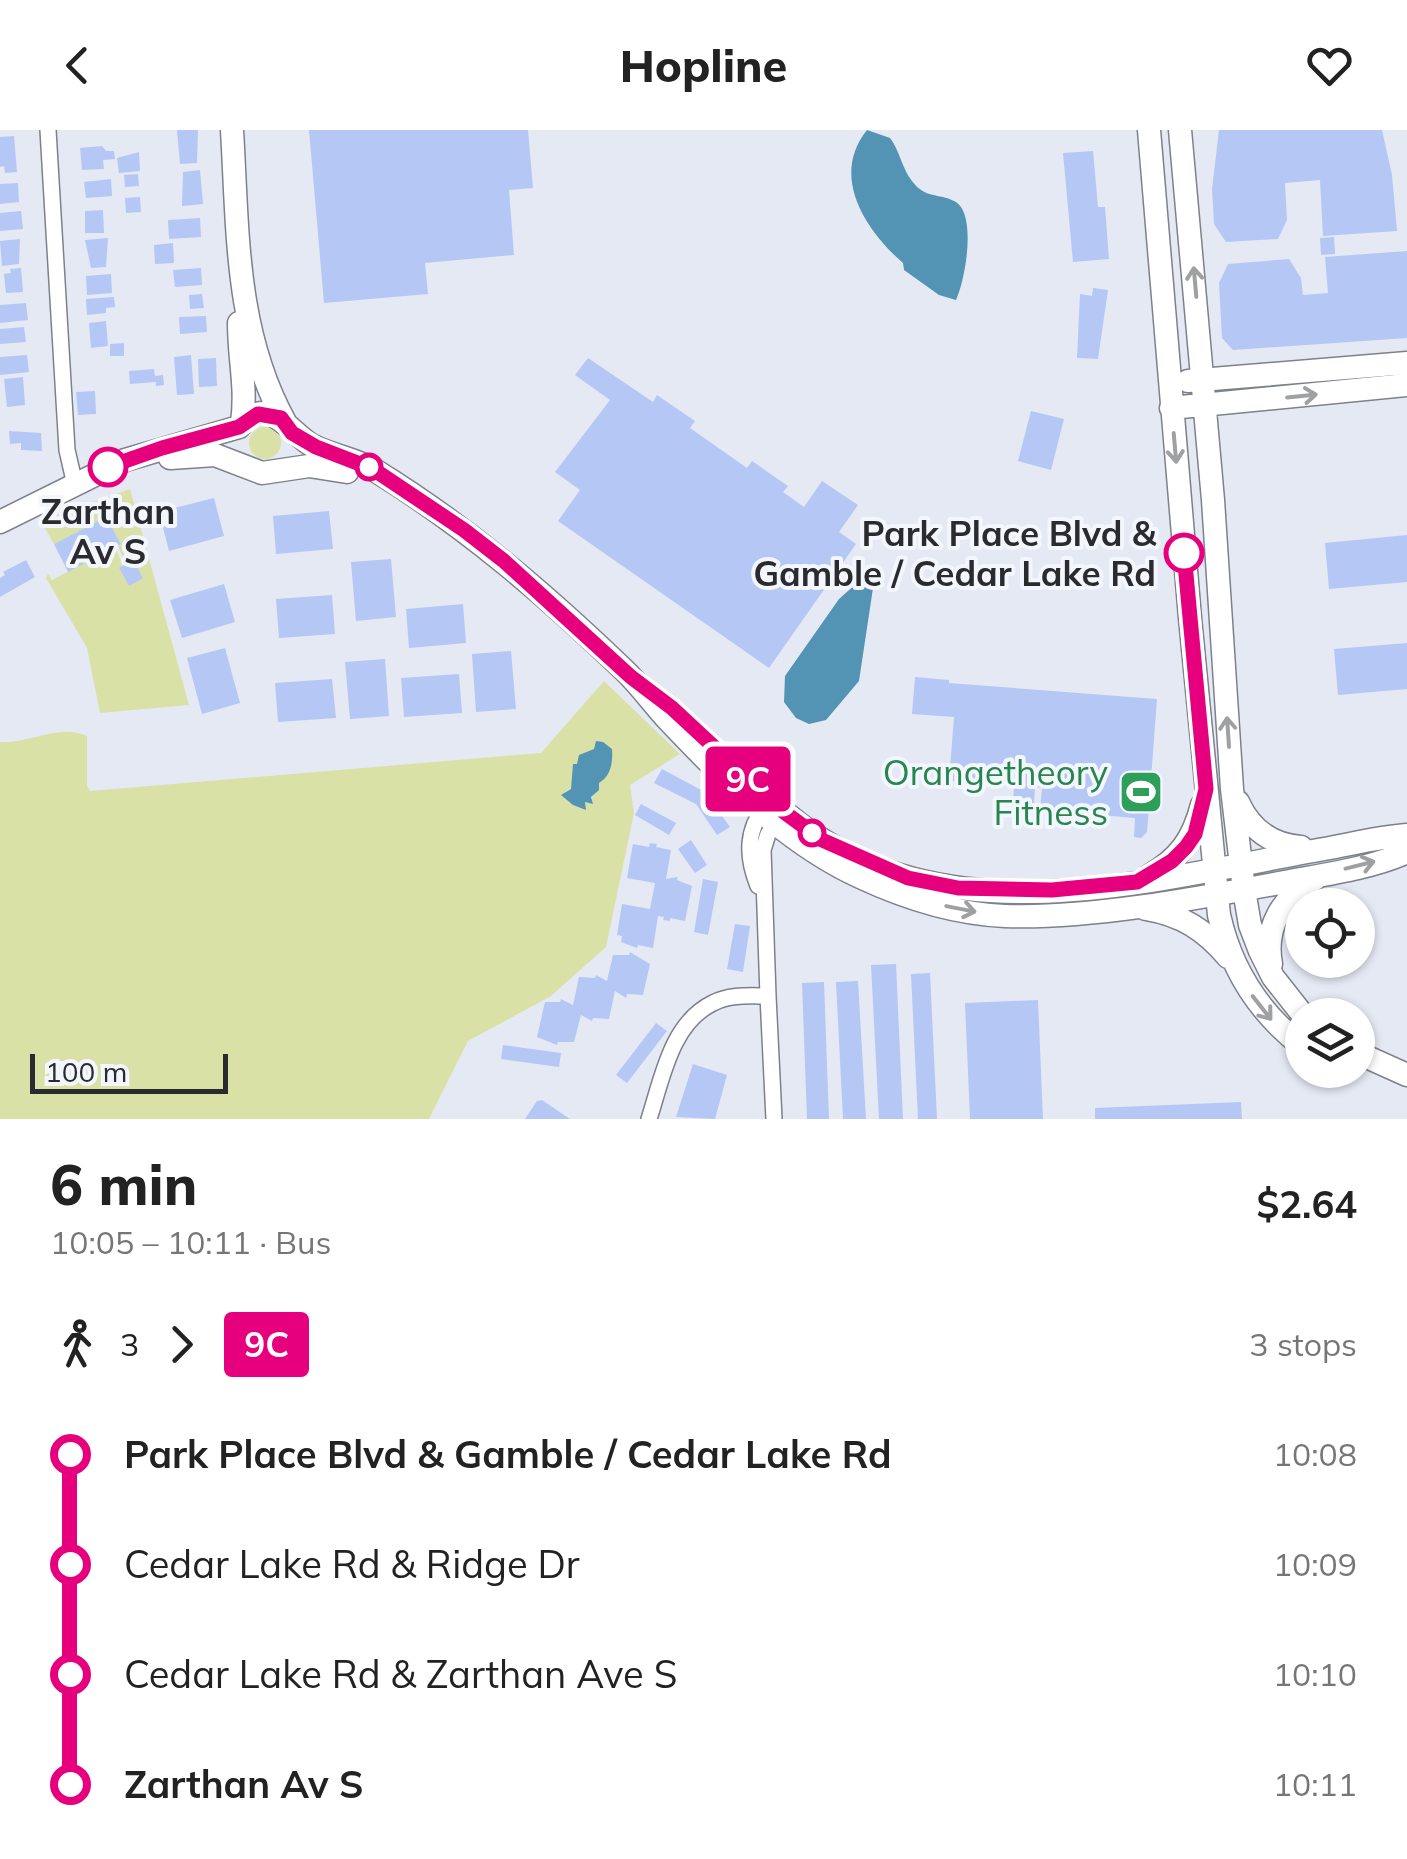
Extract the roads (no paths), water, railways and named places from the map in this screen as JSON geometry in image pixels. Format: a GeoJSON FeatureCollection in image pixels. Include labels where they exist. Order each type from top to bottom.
{"type":"FeatureCollection","features":[{"type":"Feature","properties":{"kind":"street"},"geometry":{"type":"LineString","coordinates":[[48,130],[67,450],[75,485]]}},
{"type":"Feature","properties":{"kind":"street"},"geometry":{"type":"LineString","coordinates":[[232,130],[242,295],[239,355],[246,398],[235,448],[244,464]]}},
{"type":"Feature","properties":{"kind":"street"},"geometry":{"type":"LineString","coordinates":[[1148,130],[1206,789],[1217,893],[1225,940],[1235,966]]}},
{"type":"Feature","properties":{"kind":"street"},"geometry":{"type":"LineString","coordinates":[[1180,130],[1206,405],[1232,789],[1244,890],[1250,924],[1273,977],[1290,998]]}},
{"type":"Feature","properties":{"kind":"street"},"geometry":{"type":"LineString","coordinates":[[242,295],[264,382],[289,427],[291,456],[273,472]]}},
{"type":"Feature","properties":{"kind":"street"},"geometry":{"type":"LineString","coordinates":[[1170,382],[1407,363]]}},
{"type":"Feature","properties":{"kind":"street"},"geometry":{"type":"LineString","coordinates":[[1171,408],[1407,385]]}},
{"type":"Feature","properties":{"kind":"street"},"geometry":{"type":"LineString","coordinates":[[0,522],[107,467],[241,425],[264,413],[316,447],[373,469],[504,561],[631,677],[665,717],[824,858],[860,877],[953,909],[1005,916],[1034,915],[1133,907],[1244,890],[1407,852]]}},
{"type":"Feature","properties":{"kind":"street"},"geometry":{"type":"LineString","coordinates":[[75,485],[178,456],[215,455],[258,472],[309,466],[342,469],[415,498]]}},
{"type":"Feature","properties":{"kind":"street"},"geometry":{"type":"LineString","coordinates":[[1137,882],[1172,861],[1186,847],[1195,834],[1206,789]]}},
{"type":"Feature","properties":{"kind":"street"},"geometry":{"type":"LineString","coordinates":[[1232,789],[1243,814],[1262,834],[1284,846],[1325,849]]}},
{"type":"Feature","properties":{"kind":"street"},"geometry":{"type":"LineString","coordinates":[[773,812],[830,845],[886,870],[934,884],[984,889],[1052,890],[1137,882],[1407,835]]}},
{"type":"Feature","properties":{"kind":"street"},"geometry":{"type":"LineString","coordinates":[[773,812],[753,823],[749,858],[763,899],[774,1119]]}},
{"type":"Feature","properties":{"kind":"street"},"geometry":{"type":"LineString","coordinates":[[1273,977],[1270,934],[1277,914],[1297,890],[1323,874]]}},
{"type":"Feature","properties":{"kind":"street"},"geometry":{"type":"LineString","coordinates":[[1133,907],[1160,911],[1196,926],[1213,940],[1268,1016],[1285,1031]]}},
{"type":"Feature","properties":{"kind":"street"},"geometry":{"type":"LineString","coordinates":[[649,1119],[677,1038],[690,1022],[711,1003],[768,996]]}},
{"type":"Feature","properties":{"kind":"street"},"geometry":{"type":"LineString","coordinates":[[1375,1062],[1407,1078]]}},
{"type":"Feature","properties":{"kind":"street"},"geometry":{"type":"LineString","coordinates":[[1375,1073],[1407,1078]]}},
{"type":"Feature","properties":{"kind":"water"},"geometry":{"type":"Polygon","coordinates":[[[867,130],[890,138],[917,187],[954,201],[961,208],[968,232],[963,278],[956,300],[939,295],[904,270],[903,263],[865,219],[852,184],[852,166],[856,148],[867,130]]]}},
{"type":"Feature","properties":{"kind":"water"},"geometry":{"type":"Polygon","coordinates":[[[867,574],[873,588],[859,681],[826,720],[809,724],[796,718],[784,702],[785,676],[839,599],[867,574]]]}},
{"type":"Feature","properties":{"kind":"water"},"geometry":{"type":"Polygon","coordinates":[[[596,741],[612,749],[611,764],[599,790],[591,797],[593,804],[585,802],[586,810],[561,795],[571,789],[573,764],[577,764],[579,755],[594,749],[596,741]]]}},
{"type":"Feature","properties":{"kind":"place","name":"Zarthan Av S"},"geometry":{"type":"Point","coordinates":[108,467]}},
{"type":"Feature","properties":{"kind":"place","name":"Park Place Blvd & Gamble / Cedar Lake Rd"},"geometry":{"type":"Point","coordinates":[1184,553]}},
{"type":"Feature","properties":{"kind":"place","name":"Orangetheory Fitness"},"geometry":{"type":"Point","coordinates":[1141,792]}}]}
